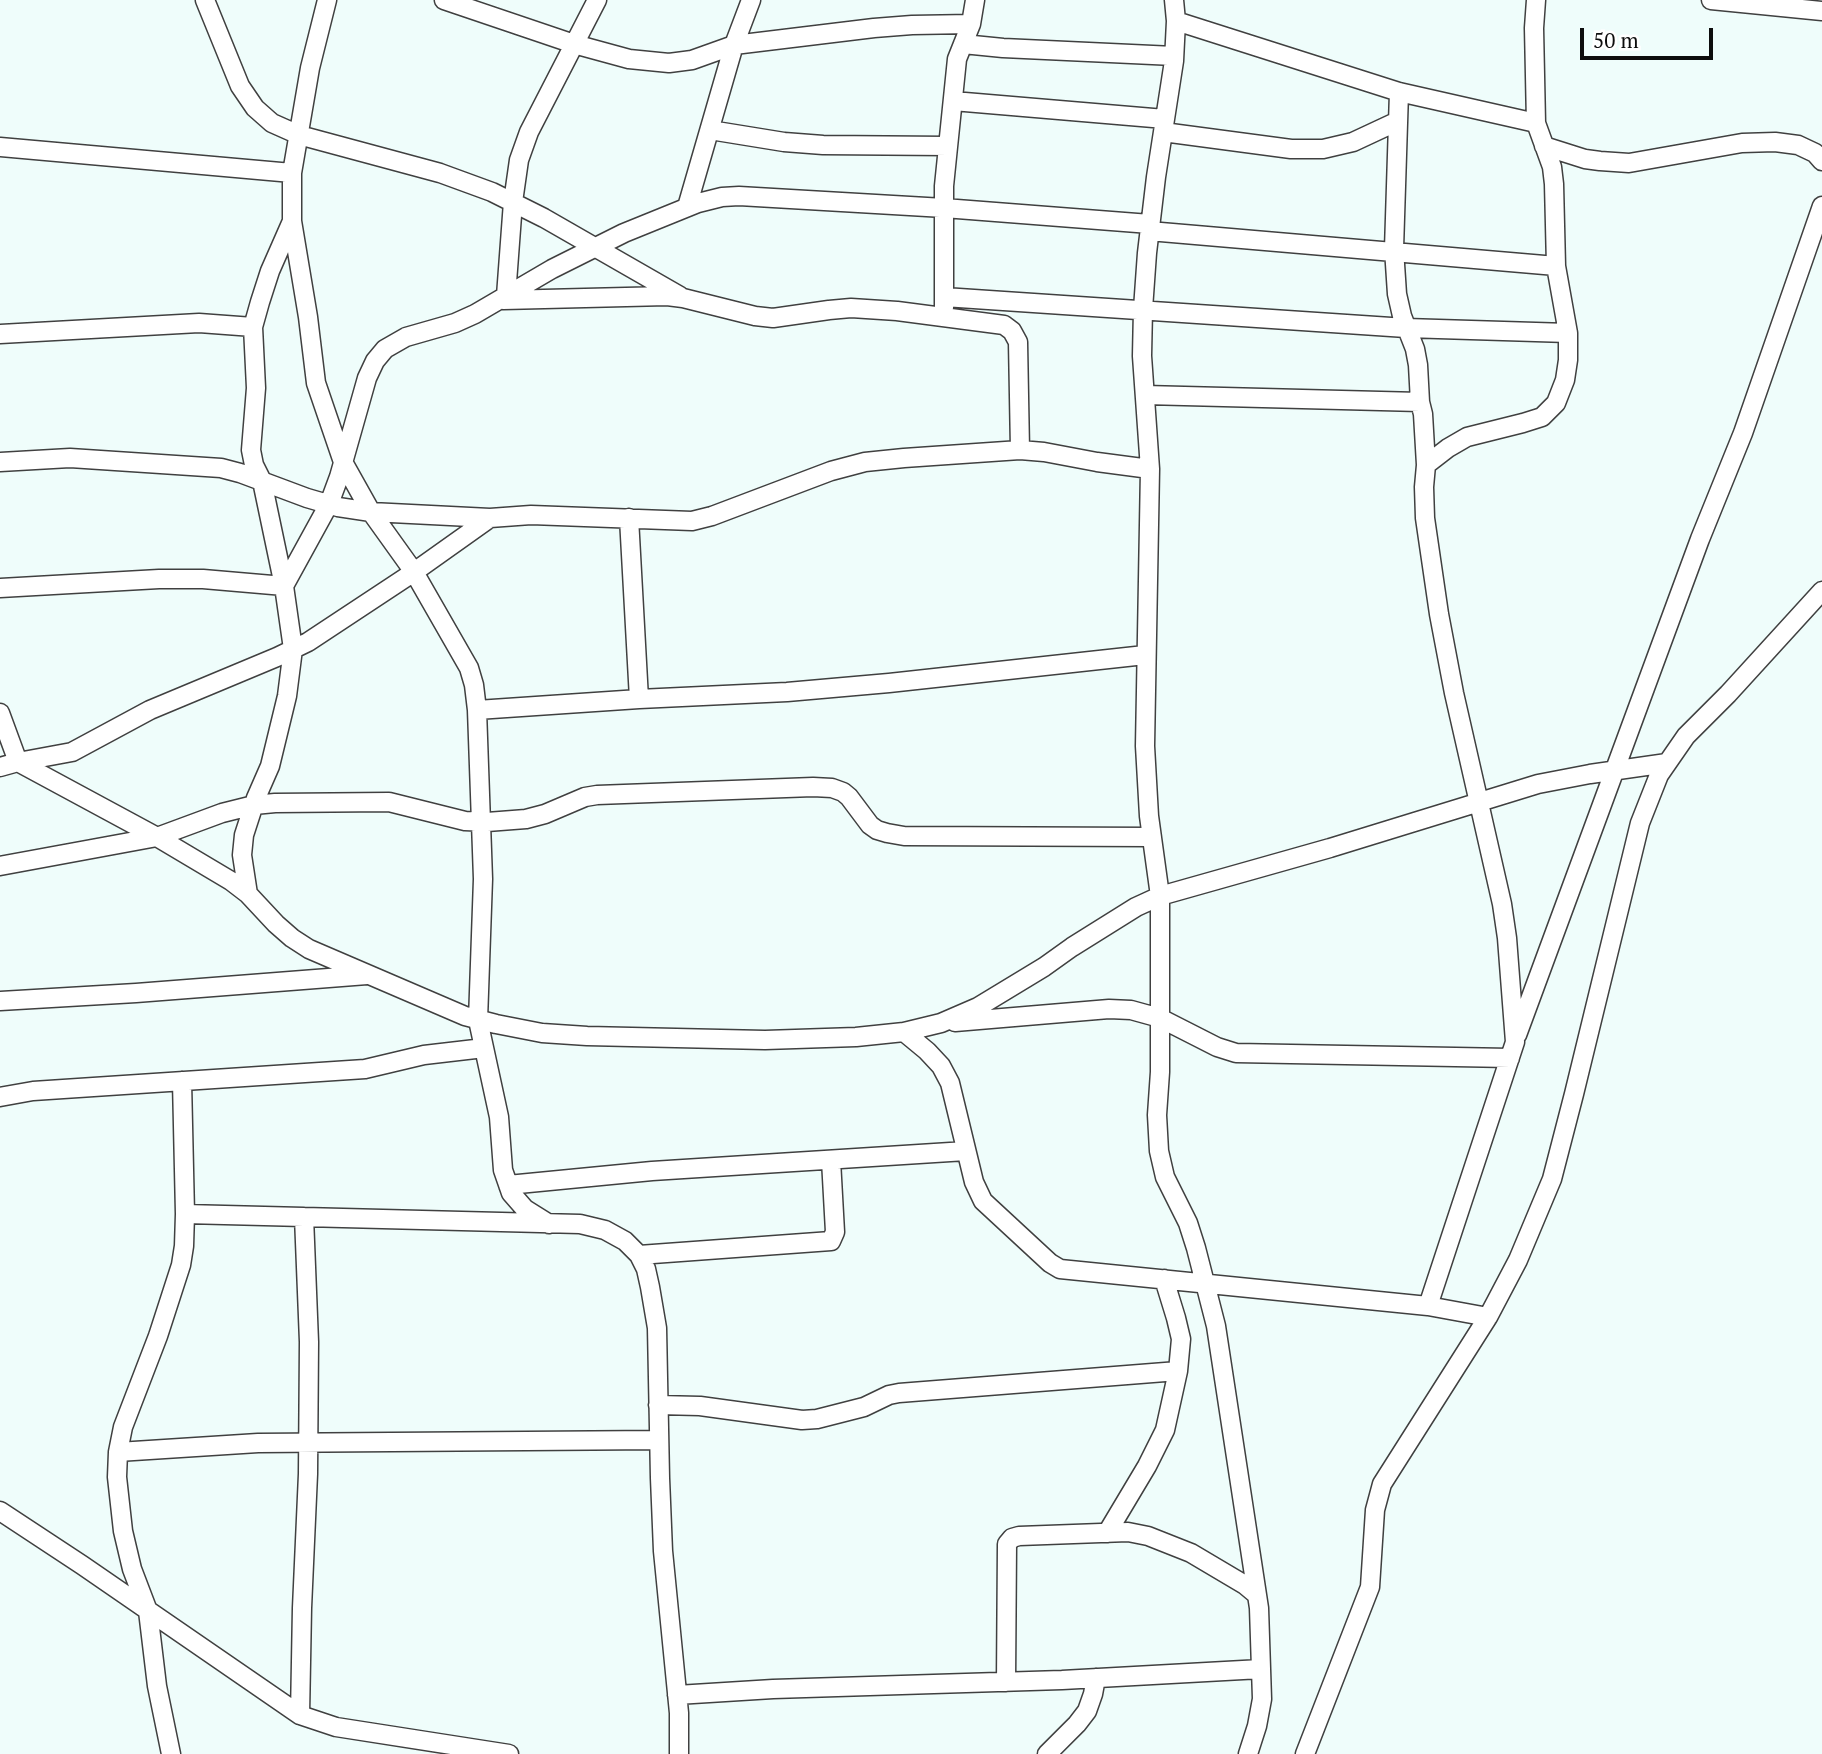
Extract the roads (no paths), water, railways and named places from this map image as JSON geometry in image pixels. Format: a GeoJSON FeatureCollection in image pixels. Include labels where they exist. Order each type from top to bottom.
{"type":"FeatureCollection","features":[{"type":"Feature","properties":{"kind":"street"},"geometry":{"type":"LineString","coordinates":[[205,0],[240,86],[255,108],[272,124],[299,135],[440,173],[492,192],[596,247],[682,298]]}},
{"type":"Feature","properties":{"kind":"street"},"geometry":{"type":"LineString","coordinates":[[327,0],[310,68],[292,173],[292,221],[309,317],[316,383],[343,462],[370,512],[414,572],[469,668],[474,685],[483,880],[478,1020],[499,1117],[503,1170],[508,1185],[511,1193],[525,1209],[549,1223]]}},
{"type":"Feature","properties":{"kind":"street"},"geometry":{"type":"LineString","coordinates":[[444,0],[574,44],[629,58],[669,63],[692,60],[734,45],[874,28],[971,24]]}},
{"type":"Feature","properties":{"kind":"street"},"geometry":{"type":"LineString","coordinates":[[502,298],[519,160],[529,132],[597,0]]}},
{"type":"Feature","properties":{"kind":"street"},"geometry":{"type":"LineString","coordinates":[[687,207],[734,45],[751,0]]}},
{"type":"Feature","properties":{"kind":"street"},"geometry":{"type":"LineString","coordinates":[[944,316],[944,186],[957,59],[971,24],[975,0]]}},
{"type":"Feature","properties":{"kind":"street"},"geometry":{"type":"LineString","coordinates":[[1174,0],[1174,56],[1150,228],[1142,356],[1150,469],[1144,746],[1160,896],[1157,1115],[1159,1151],[1165,1177],[1188,1223],[1216,1326],[1257,1595],[1262,1699],[1248,1754]]}},
{"type":"Feature","properties":{"kind":"street"},"geometry":{"type":"LineString","coordinates":[[1426,465],[1448,447],[1467,437],[1542,417],[1556,403],[1565,380],[1568,360],[1567,333],[1556,266],[1554,184],[1552,167],[1536,124],[1536,0]]}},
{"type":"Feature","properties":{"kind":"street"},"geometry":{"type":"LineString","coordinates":[[1711,0],[1822,11]]}},
{"type":"Feature","properties":{"kind":"street"},"geometry":{"type":"LineString","coordinates":[[1176,21],[1399,92],[1536,124]]}},
{"type":"Feature","properties":{"kind":"street"},"geometry":{"type":"LineString","coordinates":[[964,44],[1174,56]]}},
{"type":"Feature","properties":{"kind":"street"},"geometry":{"type":"LineString","coordinates":[[1399,92],[1394,253],[1397,294],[1418,365],[1426,465],[1425,517],[1439,614],[1504,915],[1512,1050]]}},
{"type":"Feature","properties":{"kind":"street"},"geometry":{"type":"LineString","coordinates":[[953,101],[1164,125],[1291,149],[1323,149],[1353,142],[1398,121]]}},
{"type":"Feature","properties":{"kind":"street"},"geometry":{"type":"LineString","coordinates":[[710,130],[822,145],[948,146]]}},
{"type":"Feature","properties":{"kind":"street"},"geometry":{"type":"LineString","coordinates":[[1544,146],[1585,159],[1629,163],[1742,144],[1775,142],[1798,145],[1815,153],[1822,161]]}},
{"type":"Feature","properties":{"kind":"street"},"geometry":{"type":"LineString","coordinates":[[0,147],[292,173]]}},
{"type":"Feature","properties":{"kind":"street"},"geometry":{"type":"LineString","coordinates":[[284,586],[329,504],[367,378],[375,361],[385,349],[406,337],[455,323],[475,314],[552,269],[624,233],[698,203],[739,196],[944,208],[1394,253],[1556,266]]}},
{"type":"Feature","properties":{"kind":"street"},"geometry":{"type":"LineString","coordinates":[[1428,1306],[1512,1050],[1700,539],[1742,433],[1822,206]]}},
{"type":"Feature","properties":{"kind":"street"},"geometry":{"type":"LineString","coordinates":[[248,894],[242,855],[244,835],[270,766],[287,696],[293,649],[284,586],[262,481],[254,465],[251,450],[256,388],[253,327],[270,271],[292,221]]}},
{"type":"Feature","properties":{"kind":"street"},"geometry":{"type":"LineString","coordinates":[[502,298],[667,296],[773,318],[851,309],[897,311],[1004,325],[1012,331],[1018,342],[1020,450]]}},
{"type":"Feature","properties":{"kind":"street"},"geometry":{"type":"LineString","coordinates":[[944,297],[1406,328],[1567,333]]}},
{"type":"Feature","properties":{"kind":"street"},"geometry":{"type":"LineString","coordinates":[[0,334],[199,323],[253,327]]}},
{"type":"Feature","properties":{"kind":"street"},"geometry":{"type":"LineString","coordinates":[[1145,396],[1420,402]]}},
{"type":"Feature","properties":{"kind":"street"},"geometry":{"type":"LineString","coordinates":[[0,462],[70,458],[221,468],[240,472],[307,498],[370,512],[490,518],[531,514],[692,521],[831,471],[865,462],[1020,450],[1150,469]]}},
{"type":"Feature","properties":{"kind":"street"},"geometry":{"type":"LineString","coordinates":[[0,767],[72,752],[150,710],[308,642],[490,518]]}},
{"type":"Feature","properties":{"kind":"street"},"geometry":{"type":"LineString","coordinates":[[629,518],[639,699]]}},
{"type":"Feature","properties":{"kind":"street"},"geometry":{"type":"LineString","coordinates":[[0,588],[159,579],[204,579],[284,586]]}},
{"type":"Feature","properties":{"kind":"street"},"geometry":{"type":"LineString","coordinates":[[1305,1754],[1370,1587],[1375,1510],[1382,1484],[1488,1317],[1518,1260],[1552,1179],[1640,823],[1659,775],[1686,736],[1822,591]]}},
{"type":"Feature","properties":{"kind":"street"},"geometry":{"type":"LineString","coordinates":[[477,710],[787,692],[1145,655]]}},
{"type":"Feature","properties":{"kind":"street"},"geometry":{"type":"LineString","coordinates":[[0,713],[18,762],[157,837],[231,881],[248,894],[292,938],[370,975],[478,1020],[542,1033],[587,1037],[765,1040],[856,1037],[904,1032],[941,1023],[1109,1009],[1131,1010],[1160,1018],[1217,1047],[1236,1053],[1512,1050]]}},
{"type":"Feature","properties":{"kind":"street"},"geometry":{"type":"LineString","coordinates":[[941,1023],[978,1006],[1044,967],[1136,906],[1160,896],[1538,784],[1667,763]]}},
{"type":"Feature","properties":{"kind":"street"},"geometry":{"type":"LineString","coordinates":[[0,866],[157,837],[222,813],[254,805],[389,802],[465,821],[481,822],[526,820],[597,795],[813,788],[832,788],[843,792],[870,825],[877,830],[904,836],[1152,837]]}},
{"type":"Feature","properties":{"kind":"street"},"geometry":{"type":"LineString","coordinates":[[0,1001],[370,975]]}},
{"type":"Feature","properties":{"kind":"street"},"geometry":{"type":"LineString","coordinates":[[904,1032],[941,1066],[950,1083],[974,1182],[983,1201],[1050,1263],[1060,1269],[1428,1306],[1488,1317]]}},
{"type":"Feature","properties":{"kind":"street"},"geometry":{"type":"LineString","coordinates":[[0,1097],[33,1091],[365,1069],[424,1055],[484,1048]]}},
{"type":"Feature","properties":{"kind":"street"},"geometry":{"type":"LineString","coordinates":[[171,1754],[157,1686],[148,1611],[132,1569],[117,1477],[123,1427],[158,1336],[181,1265],[185,1214],[182,1081]]}},
{"type":"Feature","properties":{"kind":"street"},"geometry":{"type":"LineString","coordinates":[[508,1185],[652,1171],[966,1152]]}},
{"type":"Feature","properties":{"kind":"street"},"geometry":{"type":"LineString","coordinates":[[639,1255],[831,1241],[835,1232],[831,1160]]}},
{"type":"Feature","properties":{"kind":"street"},"geometry":{"type":"LineString","coordinates":[[185,1214],[580,1224],[605,1230],[625,1241],[639,1255],[646,1269],[657,1328],[663,1551],[677,1695],[679,1754]]}},
{"type":"Feature","properties":{"kind":"street"},"geometry":{"type":"LineString","coordinates":[[300,1715],[309,1474],[309,1342],[304,1217]]}},
{"type":"Feature","properties":{"kind":"street"},"geometry":{"type":"LineString","coordinates":[[1107,1533],[1165,1430],[1178,1371],[1181,1339],[1164,1279]]}},
{"type":"Feature","properties":{"kind":"street"},"geometry":{"type":"LineString","coordinates":[[658,1405],[710,1408],[802,1420],[864,1407],[889,1395],[1178,1371]]}},
{"type":"Feature","properties":{"kind":"street"},"geometry":{"type":"LineString","coordinates":[[118,1452],[258,1443],[659,1440]]}},
{"type":"Feature","properties":{"kind":"street"},"geometry":{"type":"LineString","coordinates":[[0,1511],[300,1715],[336,1727],[509,1754]]}},
{"type":"Feature","properties":{"kind":"street"},"geometry":{"type":"LineString","coordinates":[[1006,1682],[1007,1544],[1012,1538],[1128,1532],[1148,1536],[1191,1553],[1257,1595]]}},
{"type":"Feature","properties":{"kind":"street"},"geometry":{"type":"LineString","coordinates":[[677,1695],[1261,1669]]}},
{"type":"Feature","properties":{"kind":"street"},"geometry":{"type":"LineString","coordinates":[[1047,1754],[1087,1711],[1096,1678]]}}]}
